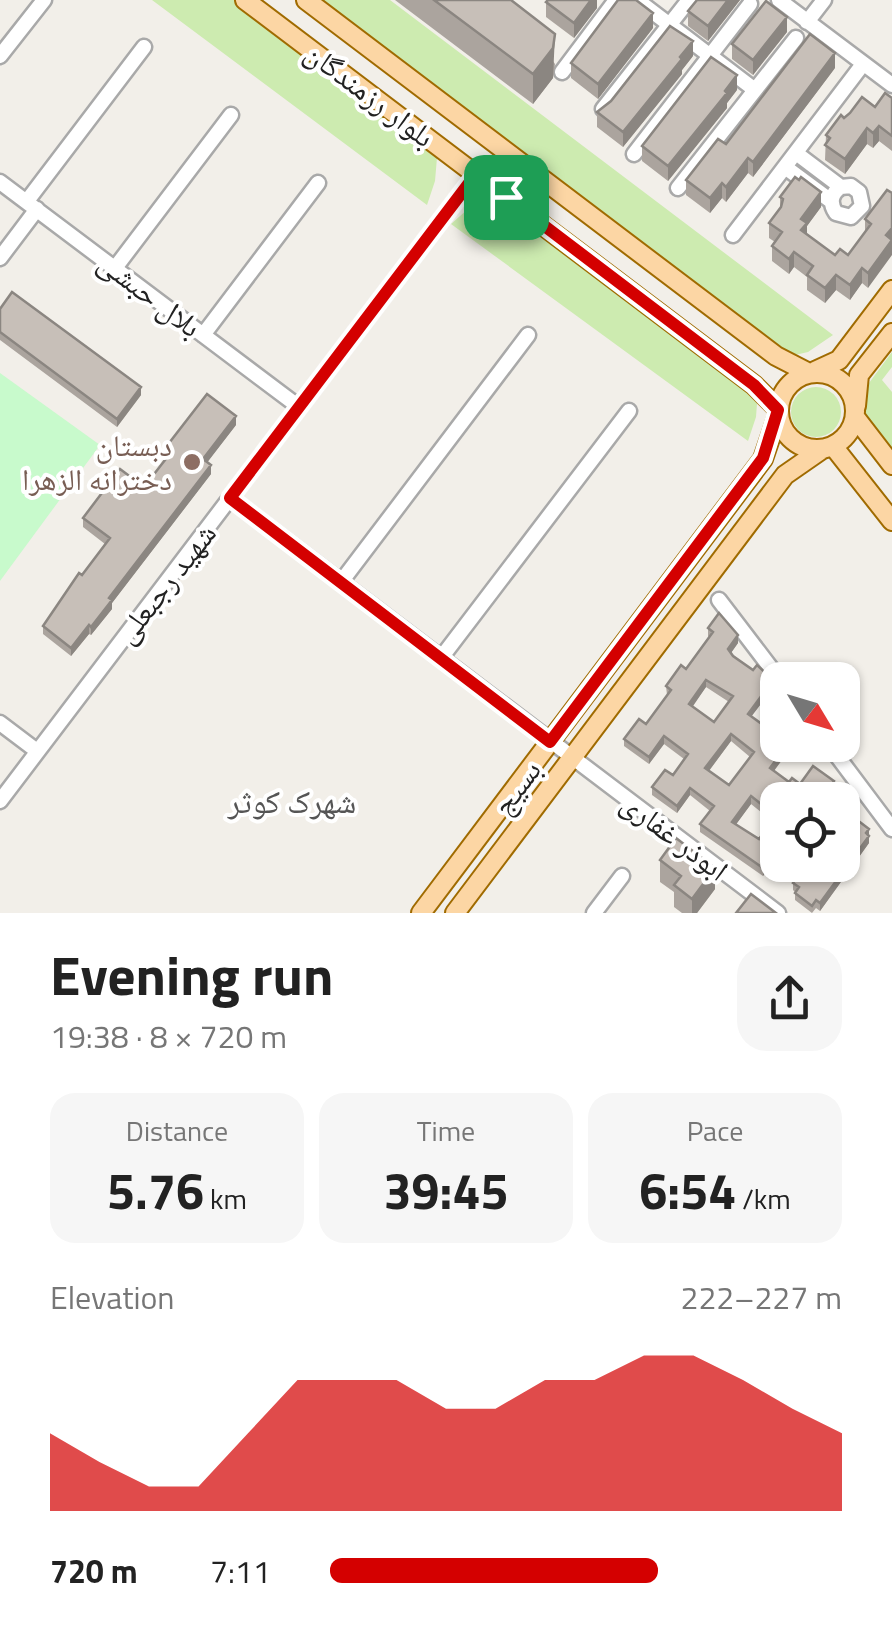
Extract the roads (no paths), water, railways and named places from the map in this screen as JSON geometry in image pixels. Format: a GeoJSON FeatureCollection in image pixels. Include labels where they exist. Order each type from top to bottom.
{"type":"FeatureCollection","features":[{"type":"Feature","properties":{"kind":"main road","name":"بلوار رزمندگان"},"geometry":{"type":"LineString","coordinates":[[245,0],[754,385],[778,412]]}},
{"type":"Feature","properties":{"kind":"main road","name":"بلوار رزمندگان"},"geometry":{"type":"LineString","coordinates":[[306,0],[776,356],[811,373]]}},
{"type":"Feature","properties":{"kind":"main road"},"geometry":{"type":"LineString","coordinates":[[892,290],[839,360],[788,386],[778,412],[783,430],[792,441],[806,448],[827,448],[851,429],[860,375],[892,333]]}},
{"type":"Feature","properties":{"kind":"main road"},"geometry":{"type":"LineString","coordinates":[[811,373],[841,380],[851,392],[856,412],[892,465]]}},
{"type":"Feature","properties":{"kind":"main road","name":"بسیج"},"geometry":{"type":"LineString","coordinates":[[421,913],[763,458],[778,412]]}},
{"type":"Feature","properties":{"kind":"main road"},"geometry":{"type":"LineString","coordinates":[[827,448],[892,522]]}},
{"type":"Feature","properties":{"kind":"main road","name":"بسیج"},"geometry":{"type":"LineString","coordinates":[[455,913],[785,475],[827,448]]}},
{"type":"Feature","properties":{"kind":"street"},"geometry":{"type":"LineString","coordinates":[[0,56],[44,0]]}},
{"type":"Feature","properties":{"kind":"street"},"geometry":{"type":"LineString","coordinates":[[562,72],[616,0]]}},
{"type":"Feature","properties":{"kind":"street"},"geometry":{"type":"LineString","coordinates":[[637,0],[755,90]]}},
{"type":"Feature","properties":{"kind":"street"},"geometry":{"type":"LineString","coordinates":[[604,109],[689,0]]}},
{"type":"Feature","properties":{"kind":"street"},"geometry":{"type":"LineString","coordinates":[[779,0],[892,85]]}},
{"type":"Feature","properties":{"kind":"street"},"geometry":{"type":"LineString","coordinates":[[808,22],[824,0]]}},
{"type":"Feature","properties":{"kind":"street"},"geometry":{"type":"LineString","coordinates":[[634,154],[750,4]]}},
{"type":"Feature","properties":{"kind":"street"},"geometry":{"type":"LineString","coordinates":[[678,188],[796,38]]}},
{"type":"Feature","properties":{"kind":"street"},"geometry":{"type":"LineString","coordinates":[[0,258],[32,205],[144,47]]}},
{"type":"Feature","properties":{"kind":"street"},"geometry":{"type":"LineString","coordinates":[[733,235],[864,64]]}},
{"type":"Feature","properties":{"kind":"street"},"geometry":{"type":"LineString","coordinates":[[115,268],[232,115]]}},
{"type":"Feature","properties":{"kind":"street"},"geometry":{"type":"LineString","coordinates":[[796,153],[841,187]]}},
{"type":"Feature","properties":{"kind":"street"},"geometry":{"type":"LineString","coordinates":[[785,167],[831,201],[840,216],[859,211],[862,201],[851,186],[841,187],[831,201]]}},
{"type":"Feature","properties":{"kind":"street","name":"شهید رجبعلی"},"geometry":{"type":"LineString","coordinates":[[0,801],[476,174]]}},
{"type":"Feature","properties":{"kind":"street","name":"بلال حبشی"},"geometry":{"type":"LineString","coordinates":[[0,182],[299,408]]}},
{"type":"Feature","properties":{"kind":"street"},"geometry":{"type":"LineString","coordinates":[[203,334],[318,182]]}},
{"type":"Feature","properties":{"kind":"street"},"geometry":{"type":"LineString","coordinates":[[341,582],[528,335]]}},
{"type":"Feature","properties":{"kind":"street"},"geometry":{"type":"LineString","coordinates":[[441,658],[629,410]]}},
{"type":"Feature","properties":{"kind":"street"},"geometry":{"type":"LineString","coordinates":[[230,498],[550,742]]}},
{"type":"Feature","properties":{"kind":"street"},"geometry":{"type":"LineString","coordinates":[[719,600],[766,662]]}},
{"type":"Feature","properties":{"kind":"street"},"geometry":{"type":"LineString","coordinates":[[0,723],[36,751]]}},
{"type":"Feature","properties":{"kind":"street","name":"ابوذر غفاری"},"geometry":{"type":"LineString","coordinates":[[550,742],[778,913]]}},
{"type":"Feature","properties":{"kind":"street"},"geometry":{"type":"LineString","coordinates":[[842,762],[892,829]]}},
{"type":"Feature","properties":{"kind":"street"},"geometry":{"type":"LineString","coordinates":[[594,913],[622,876]]}},
{"type":"Feature","properties":{"kind":"place","name":"دبستان دخترانه الزهرا"},"geometry":{"type":"Point","coordinates":[192,462]}},
{"type":"Feature","properties":{"kind":"district","name":"شهرک کوثر"},"geometry":{"type":"Point","coordinates":[292,801]}}]}
